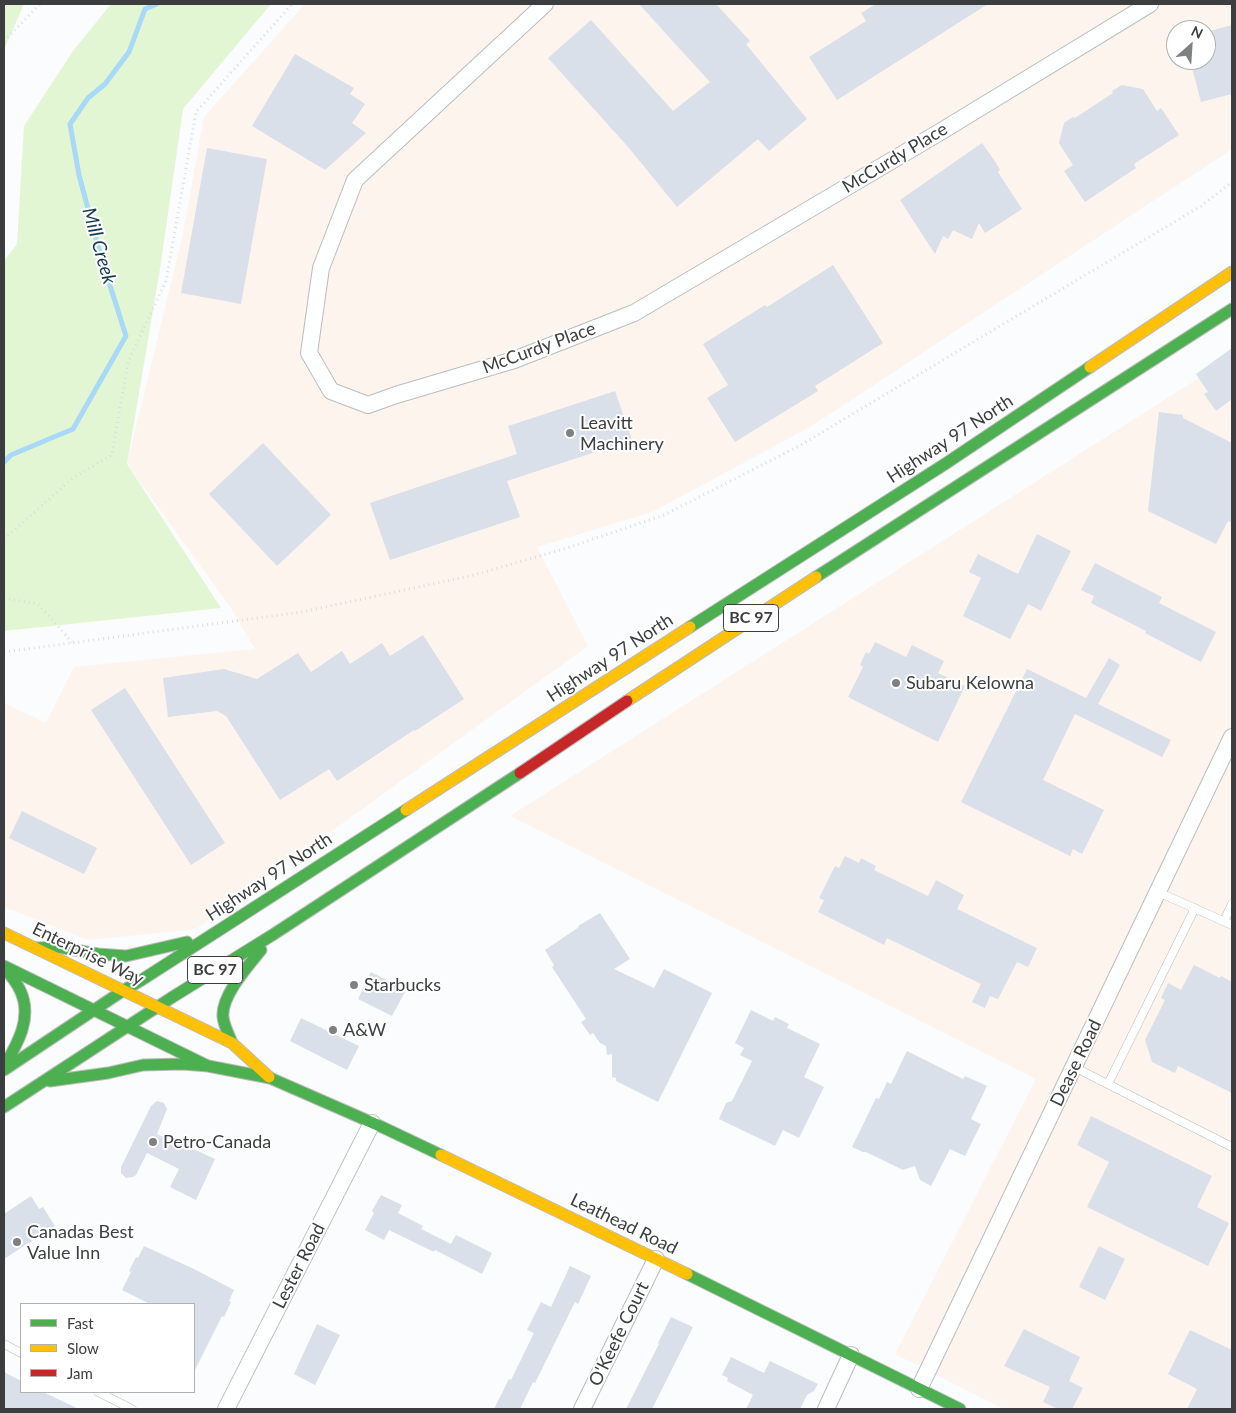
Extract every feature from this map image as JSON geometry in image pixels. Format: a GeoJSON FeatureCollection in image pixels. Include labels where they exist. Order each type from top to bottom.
{"type":"FeatureCollection","features":[{"type":"Feature","properties":{"kind":"main road","name":"Highway 97 North"},"geometry":{"type":"LineString","coordinates":[[4,1069],[124,990],[937,469],[1232,272]]}},
{"type":"Feature","properties":{"kind":"main road","name":"BC 97"},"geometry":{"type":"LineString","coordinates":[[4,1107],[482,798],[738,627],[1232,310]]}},
{"type":"Feature","properties":{"kind":"main road","name":"Enterprise Way"},"geometry":{"type":"LineString","coordinates":[[4,933],[124,990],[157,1008]]}},
{"type":"Feature","properties":{"kind":"main road"},"geometry":{"type":"LineString","coordinates":[[232,1043],[223,1016],[227,999],[234,984],[274,934]]}},
{"type":"Feature","properties":{"kind":"main road"},"geometry":{"type":"LineString","coordinates":[[36,948],[58,947],[98,954],[126,956],[206,938]]}},
{"type":"Feature","properties":{"kind":"main road"},"geometry":{"type":"LineString","coordinates":[[4,967],[94,1010]]}},
{"type":"Feature","properties":{"kind":"main road"},"geometry":{"type":"LineString","coordinates":[[4,967],[20,990],[26,1007],[22,1035],[4,1069]]}},
{"type":"Feature","properties":{"kind":"main road","name":"Leathead Road"},"geometry":{"type":"LineString","coordinates":[[157,1008],[232,1043],[270,1078]]}},
{"type":"Feature","properties":{"kind":"main road","name":"Leathead Road"},"geometry":{"type":"LineString","coordinates":[[94,1010],[208,1066],[270,1078],[372,1123],[656,1259],[960,1409]]}},
{"type":"Feature","properties":{"kind":"main road"},"geometry":{"type":"LineString","coordinates":[[43,1081],[108,1073],[143,1065],[183,1064],[208,1066]]}},
{"type":"Feature","properties":{"kind":"street","name":"McCurdy Place"},"geometry":{"type":"LineString","coordinates":[[545,4],[355,180],[321,268],[308,353],[331,391],[368,404],[514,360],[634,313],[932,137],[1150,4]]}},
{"type":"Feature","properties":{"kind":"street","name":"Dease Road"},"geometry":{"type":"LineString","coordinates":[[919,1389],[1232,737]]}},
{"type":"Feature","properties":{"kind":"street","name":"Lester Road"},"geometry":{"type":"LineString","coordinates":[[226,1409],[372,1123]]}},
{"type":"Feature","properties":{"kind":"street","name":"O'Keefe Court"},"geometry":{"type":"LineString","coordinates":[[582,1409],[656,1259]]}},
{"type":"Feature","properties":{"kind":"street"},"geometry":{"type":"LineString","coordinates":[[826,1409],[851,1356]]}},
{"type":"Feature","properties":{"kind":"lane"},"geometry":{"type":"LineString","coordinates":[[1158,892],[1232,925]]}},
{"type":"Feature","properties":{"kind":"lane"},"geometry":{"type":"LineString","coordinates":[[1224,921],[1232,904]]}},
{"type":"Feature","properties":{"kind":"lane"},"geometry":{"type":"LineString","coordinates":[[1108,1084],[1195,908]]}},
{"type":"Feature","properties":{"kind":"lane"},"geometry":{"type":"LineString","coordinates":[[1074,1067],[1232,1146]]}},
{"type":"Feature","properties":{"kind":"lane"},"geometry":{"type":"LineString","coordinates":[[4,1344],[20,1352]]}},
{"type":"Feature","properties":{"kind":"lane"},"geometry":{"type":"LineString","coordinates":[[100,1393],[132,1409]]}},
{"type":"Feature","properties":{"kind":"path"},"geometry":{"type":"LineString","coordinates":[[4,41],[40,4]]}},
{"type":"Feature","properties":{"kind":"path"},"geometry":{"type":"LineString","coordinates":[[4,539],[73,478],[112,455],[128,362],[166,281],[196,112],[292,4]]}},
{"type":"Feature","properties":{"kind":"path"},"geometry":{"type":"LineString","coordinates":[[4,652],[302,612],[474,575],[567,548],[664,515],[798,446],[1200,206],[1232,182]]}},
{"type":"Feature","properties":{"kind":"path"},"geometry":{"type":"LineString","coordinates":[[4,598],[38,604],[72,643]]}},
{"type":"Feature","properties":{"kind":"shaded area"},"geometry":{"type":"Polygon","coordinates":[[[305,4],[1232,4],[1232,149],[810,427],[652,512],[537,547],[588,646],[196,929],[88,940],[4,907],[4,703],[46,723],[74,667],[255,649],[230,607],[127,464],[183,234],[204,117],[305,4]]]}},
{"type":"Feature","properties":{"kind":"shaded area"},"geometry":{"type":"Polygon","coordinates":[[[1232,357],[1232,1409],[1004,1409],[895,1354],[1036,1079],[510,816],[1232,357]]]}},
{"type":"Feature","properties":{"kind":"green space"},"geometry":{"type":"Polygon","coordinates":[[[4,4],[24,4],[4,50],[4,4]]]}},
{"type":"Feature","properties":{"kind":"green space"},"geometry":{"type":"Polygon","coordinates":[[[111,4],[271,4],[183,109],[160,269],[127,464],[221,608],[4,631],[4,261],[17,244],[24,126],[73,51],[111,4]]]}},
{"type":"Feature","properties":{"kind":"building"},"geometry":{"type":"Polygon","coordinates":[[[639,4],[716,4],[750,41],[746,44],[807,119],[769,151],[758,139],[677,207],[629,148],[548,58],[591,20],[673,111],[710,82],[639,4]]]}},
{"type":"Feature","properties":{"kind":"building"},"geometry":{"type":"Polygon","coordinates":[[[876,4],[988,4],[837,100],[809,57],[866,21],[861,13],[876,4]]]}},
{"type":"Feature","properties":{"kind":"building"},"geometry":{"type":"Polygon","coordinates":[[[1232,25],[1232,94],[1201,102],[1193,70],[1216,70],[1216,29],[1232,25]]]}},
{"type":"Feature","properties":{"kind":"building"},"geometry":{"type":"Polygon","coordinates":[[[295,54],[354,88],[350,94],[365,104],[352,123],[366,133],[325,170],[252,126],[295,54]]]}},
{"type":"Feature","properties":{"kind":"building"},"geometry":{"type":"Polygon","coordinates":[[[1122,85],[1143,89],[1157,111],[1161,108],[1179,135],[1134,164],[1136,168],[1085,202],[1064,171],[1073,165],[1059,143],[1064,123],[1073,117],[1075,118],[1122,85]]]}},
{"type":"Feature","properties":{"kind":"building"},"geometry":{"type":"Polygon","coordinates":[[[982,143],[996,163],[1000,170],[998,172],[1022,209],[985,233],[979,223],[972,239],[953,230],[948,239],[943,236],[935,254],[900,200],[982,143]]]}},
{"type":"Feature","properties":{"kind":"building"},"geometry":{"type":"Polygon","coordinates":[[[207,148],[267,159],[241,304],[181,293],[207,148]]]}},
{"type":"Feature","properties":{"kind":"building"},"geometry":{"type":"Polygon","coordinates":[[[833,265],[883,343],[815,386],[818,391],[735,442],[707,398],[728,385],[703,344],[765,305],[767,307],[833,265]]]}},
{"type":"Feature","properties":{"kind":"building"},"geometry":{"type":"Polygon","coordinates":[[[1232,348],[1232,399],[1216,411],[1204,394],[1208,392],[1196,374],[1232,348]]]}},
{"type":"Feature","properties":{"kind":"building"},"geometry":{"type":"Polygon","coordinates":[[[615,391],[632,440],[507,481],[520,517],[390,560],[370,503],[517,454],[508,426],[615,391]]]}},
{"type":"Feature","properties":{"kind":"building"},"geometry":{"type":"Polygon","coordinates":[[[1159,412],[1183,415],[1183,418],[1232,443],[1232,523],[1228,521],[1216,544],[1148,511],[1159,412]]]}},
{"type":"Feature","properties":{"kind":"building"},"geometry":{"type":"Polygon","coordinates":[[[263,443],[331,515],[277,566],[209,494],[263,443]]]}},
{"type":"Feature","properties":{"kind":"building"},"geometry":{"type":"Polygon","coordinates":[[[1037,534],[1071,551],[1041,611],[1028,604],[1010,639],[963,616],[981,578],[969,572],[978,554],[1018,574],[1037,534]]]}},
{"type":"Feature","properties":{"kind":"building"},"geometry":{"type":"Polygon","coordinates":[[[1095,563],[1162,597],[1159,603],[1216,632],[1201,662],[1091,603],[1094,596],[1081,590],[1095,563]]]}},
{"type":"Feature","properties":{"kind":"building"},"geometry":{"type":"Polygon","coordinates":[[[423,635],[464,699],[337,781],[329,769],[280,800],[226,716],[217,711],[168,717],[163,678],[224,669],[257,679],[298,653],[311,672],[342,651],[350,664],[382,643],[390,656],[423,635]]]}},
{"type":"Feature","properties":{"kind":"building"},"geometry":{"type":"Polygon","coordinates":[[[875,642],[906,657],[912,645],[944,661],[938,673],[965,686],[938,742],[848,697],[863,667],[860,665],[866,652],[869,654],[875,642]]]}},
{"type":"Feature","properties":{"kind":"building"},"geometry":{"type":"Polygon","coordinates":[[[1109,658],[1120,665],[1098,704],[1171,740],[1162,757],[1075,714],[1043,780],[1104,810],[1082,854],[1073,849],[1070,856],[961,802],[1027,669],[1086,698],[1109,658]]]}},
{"type":"Feature","properties":{"kind":"building"},"geometry":{"type":"Polygon","coordinates":[[[125,688],[225,843],[191,865],[91,710],[125,688]]]}},
{"type":"Feature","properties":{"kind":"building"},"geometry":{"type":"Polygon","coordinates":[[[22,811],[97,848],[84,874],[9,838],[22,811]]]}},
{"type":"Feature","properties":{"kind":"building"},"geometry":{"type":"Polygon","coordinates":[[[845,856],[859,863],[861,858],[876,866],[874,870],[928,896],[936,880],[964,895],[957,909],[1037,948],[1028,967],[1017,962],[998,999],[990,996],[985,1008],[972,1002],[981,984],[887,938],[884,945],[818,912],[824,900],[819,898],[835,866],[839,868],[845,856]]]}},
{"type":"Feature","properties":{"kind":"building"},"geometry":{"type":"Polygon","coordinates":[[[600,913],[630,959],[614,969],[654,988],[664,969],[712,993],[658,1102],[616,1081],[616,1078],[612,1077],[612,1054],[607,1055],[606,1046],[600,1043],[593,1033],[590,1035],[581,1022],[586,1019],[552,967],[554,965],[545,950],[600,913]]]}},
{"type":"Feature","properties":{"kind":"building"},"geometry":{"type":"Polygon","coordinates":[[[1194,965],[1232,982],[1232,1093],[1178,1066],[1175,1073],[1152,1062],[1145,1040],[1165,1000],[1161,998],[1168,983],[1181,990],[1194,965]]]}},
{"type":"Feature","properties":{"kind":"building"},"geometry":{"type":"Polygon","coordinates":[[[371,972],[406,990],[392,1016],[358,999],[371,972]]]}},
{"type":"Feature","properties":{"kind":"building"},"geometry":{"type":"Polygon","coordinates":[[[751,1010],[773,1021],[775,1017],[789,1024],[787,1028],[820,1044],[804,1077],[824,1087],[799,1138],[783,1130],[775,1146],[719,1119],[726,1103],[732,1101],[752,1061],[740,1055],[744,1048],[735,1043],[751,1010]]]}},
{"type":"Feature","properties":{"kind":"building"},"geometry":{"type":"Polygon","coordinates":[[[301,1018],[359,1046],[347,1070],[290,1041],[301,1018]]]}},
{"type":"Feature","properties":{"kind":"building"},"geometry":{"type":"Polygon","coordinates":[[[907,1051],[963,1079],[965,1076],[987,1086],[971,1119],[981,1124],[965,1156],[950,1149],[931,1186],[920,1180],[915,1166],[903,1170],[852,1147],[876,1098],[879,1099],[887,1082],[891,1084],[907,1051]]]}},
{"type":"Feature","properties":{"kind":"building","name":"Petro-Canada"},"geometry":{"type":"Polygon","coordinates":[[[157,1101],[164,1103],[167,1109],[157,1134],[188,1149],[189,1147],[215,1159],[196,1200],[170,1187],[179,1169],[147,1153],[136,1175],[126,1178],[121,1173],[121,1167],[151,1106],[157,1101]]]}},
{"type":"Feature","properties":{"kind":"building"},"geometry":{"type":"Polygon","coordinates":[[[1091,1116],[1212,1176],[1197,1207],[1229,1223],[1208,1266],[1087,1207],[1109,1162],[1077,1145],[1091,1116]]]}},
{"type":"Feature","properties":{"kind":"building"},"geometry":{"type":"Polygon","coordinates":[[[381,1195],[402,1205],[398,1213],[423,1226],[421,1229],[451,1244],[456,1235],[492,1253],[482,1274],[435,1250],[434,1252],[389,1230],[384,1240],[365,1230],[374,1213],[372,1211],[381,1195]]]}},
{"type":"Feature","properties":{"kind":"building","name":"Canadas Best Value Inn"},"geometry":{"type":"Polygon","coordinates":[[[31,1196],[39,1209],[43,1207],[55,1226],[4,1259],[4,1214],[31,1196]]]}},
{"type":"Feature","properties":{"kind":"building"},"geometry":{"type":"Polygon","coordinates":[[[144,1246],[234,1290],[224,1317],[222,1316],[195,1370],[195,1303],[148,1303],[122,1290],[136,1257],[138,1258],[144,1246]]]}},
{"type":"Feature","properties":{"kind":"building"},"geometry":{"type":"Polygon","coordinates":[[[1099,1246],[1125,1259],[1105,1300],[1079,1287],[1099,1246]]]}},
{"type":"Feature","properties":{"kind":"building"},"geometry":{"type":"Polygon","coordinates":[[[570,1266],[591,1276],[578,1304],[575,1302],[520,1409],[494,1409],[509,1379],[511,1380],[534,1333],[527,1330],[541,1302],[551,1307],[570,1266]]]}},
{"type":"Feature","properties":{"kind":"building"},"geometry":{"type":"Polygon","coordinates":[[[671,1317],[693,1327],[652,1409],[626,1409],[659,1344],[671,1317]]]}},
{"type":"Feature","properties":{"kind":"building"},"geometry":{"type":"Polygon","coordinates":[[[317,1324],[340,1335],[315,1385],[294,1374],[317,1324]]]}},
{"type":"Feature","properties":{"kind":"building"},"geometry":{"type":"Polygon","coordinates":[[[1024,1329],[1080,1357],[1069,1381],[1083,1388],[1072,1409],[1058,1409],[1043,1402],[1050,1387],[1004,1366],[1024,1329]]]}},
{"type":"Feature","properties":{"kind":"building"},"geometry":{"type":"Polygon","coordinates":[[[1190,1330],[1232,1350],[1232,1409],[1187,1409],[1197,1389],[1168,1374],[1190,1330]]]}},
{"type":"Feature","properties":{"kind":"building"},"geometry":{"type":"Polygon","coordinates":[[[731,1357],[764,1373],[770,1361],[818,1384],[814,1391],[807,1395],[800,1409],[746,1409],[753,1395],[727,1381],[728,1378],[722,1375],[731,1357]]]}},
{"type":"Feature","properties":{"kind":"building"},"geometry":{"type":"Polygon","coordinates":[[[4,1372],[20,1380],[20,1393],[45,1393],[79,1409],[4,1409],[4,1372]]]}},
{"type":"Feature","properties":{"kind":"waterway","name":"Mill Creek"},"geometry":{"type":"LineString","coordinates":[[4,462],[11,455],[73,429],[126,336],[101,257],[79,175],[70,124],[88,98],[105,84],[129,52],[145,9],[157,4]]}},
{"type":"Feature","properties":{"kind":"traffic: fast"},"geometry":{"type":"LineString","coordinates":[[816,577],[1232,309]]}},
{"type":"Feature","properties":{"kind":"traffic: fast"},"geometry":{"type":"LineString","coordinates":[[690,627],[945,464],[1090,367]]}},
{"type":"Feature","properties":{"kind":"traffic: fast"},"geometry":{"type":"LineString","coordinates":[[4,1107],[520,773]]}},
{"type":"Feature","properties":{"kind":"traffic: fast"},"geometry":{"type":"LineString","coordinates":[[4,1070],[124,990],[406,810]]}},
{"type":"Feature","properties":{"kind":"traffic: fast"},"geometry":{"type":"LineString","coordinates":[[36,948],[58,947],[98,954],[126,956],[187,942]]}},
{"type":"Feature","properties":{"kind":"traffic: fast"},"geometry":{"type":"LineString","coordinates":[[232,1043],[223,1017],[226,1000],[236,982],[261,950]]}},
{"type":"Feature","properties":{"kind":"traffic: fast"},"geometry":{"type":"LineString","coordinates":[[4,966],[208,1066],[270,1078],[441,1155]]}},
{"type":"Feature","properties":{"kind":"traffic: fast"},"geometry":{"type":"LineString","coordinates":[[4,967],[20,990],[25,1010],[19,1039],[4,1067]]}},
{"type":"Feature","properties":{"kind":"traffic: fast"},"geometry":{"type":"LineString","coordinates":[[50,1081],[108,1073],[143,1065],[183,1064],[208,1066]]}},
{"type":"Feature","properties":{"kind":"traffic: fast"},"geometry":{"type":"LineString","coordinates":[[687,1274],[960,1409]]}},
{"type":"Feature","properties":{"kind":"traffic: slow"},"geometry":{"type":"LineString","coordinates":[[1090,367],[1232,272]]}},
{"type":"Feature","properties":{"kind":"traffic: slow"},"geometry":{"type":"LineString","coordinates":[[627,701],[816,577]]}},
{"type":"Feature","properties":{"kind":"traffic: slow"},"geometry":{"type":"LineString","coordinates":[[406,810],[690,627]]}},
{"type":"Feature","properties":{"kind":"traffic: slow"},"geometry":{"type":"LineString","coordinates":[[4,933],[232,1043],[269,1077]]}},
{"type":"Feature","properties":{"kind":"traffic: slow"},"geometry":{"type":"LineString","coordinates":[[441,1155],[687,1274]]}},
{"type":"Feature","properties":{"kind":"traffic: jam"},"geometry":{"type":"LineString","coordinates":[[520,773],[627,701]]}},
{"type":"Feature","properties":{"kind":"place","name":"Leavitt Machinery"},"geometry":{"type":"Point","coordinates":[570,433]}},
{"type":"Feature","properties":{"kind":"place","name":"Subaru Kelowna"},"geometry":{"type":"Point","coordinates":[896,683]}},
{"type":"Feature","properties":{"kind":"place","name":"Starbucks"},"geometry":{"type":"Point","coordinates":[354,985]}},
{"type":"Feature","properties":{"kind":"place","name":"A&W"},"geometry":{"type":"Point","coordinates":[333,1030]}},
{"type":"Feature","properties":{"kind":"place","name":"Petro-Canada"},"geometry":{"type":"Point","coordinates":[153,1142]}},
{"type":"Feature","properties":{"kind":"place","name":"Canadas Best Value Inn"},"geometry":{"type":"Point","coordinates":[17,1242]}}]}
